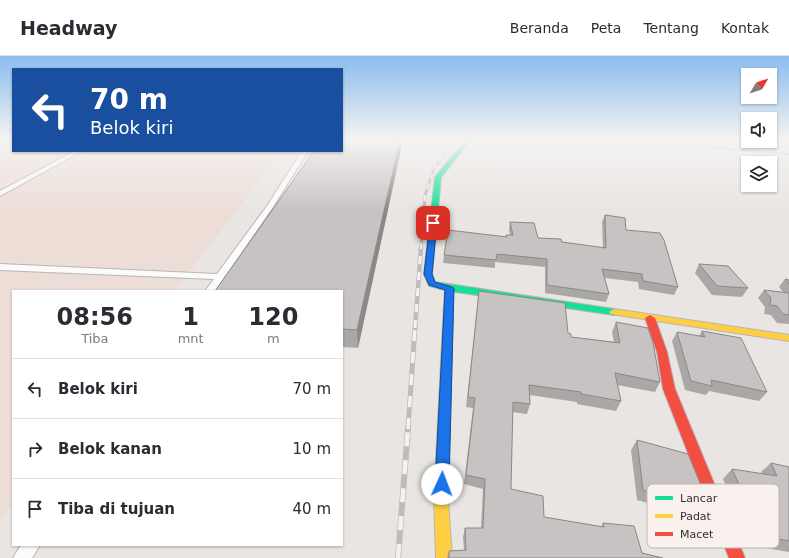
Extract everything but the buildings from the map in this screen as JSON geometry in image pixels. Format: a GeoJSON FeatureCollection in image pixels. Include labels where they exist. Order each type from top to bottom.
{"type":"FeatureCollection","features":[{"type":"Feature","properties":{"kind":"street"},"geometry":{"type":"LineString","coordinates":[[449,163],[438,176],[428,274],[432,284],[449,288],[789,338]]}},
{"type":"Feature","properties":{"kind":"street"},"geometry":{"type":"LineString","coordinates":[[444,558],[441,499],[449,288]]}},
{"type":"Feature","properties":{"kind":"street"},"geometry":{"type":"LineString","coordinates":[[650,318],[662,352],[670,390],[707,484]]}},
{"type":"Feature","properties":{"kind":"street"},"geometry":{"type":"LineString","coordinates":[[733,548],[737,558]]}},
{"type":"Feature","properties":{"kind":"lane"},"geometry":{"type":"LineString","coordinates":[[0,194],[56,163]]}},
{"type":"Feature","properties":{"kind":"lane"},"geometry":{"type":"LineString","coordinates":[[211,290],[270,207],[297,163]]}},
{"type":"Feature","properties":{"kind":"lane"},"geometry":{"type":"LineString","coordinates":[[0,267],[220,276]]}},
{"type":"Feature","properties":{"kind":"lane"},"geometry":{"type":"LineString","coordinates":[[22,558],[30,546]]}},
{"type":"Feature","properties":{"kind":"shaded area"},"geometry":{"type":"Polygon","coordinates":[[[0,163],[273,163],[176,290],[12,290],[12,505],[0,521],[0,163]]]}},
{"type":"Feature","properties":{"kind":"railway"},"geometry":{"type":"LineString","coordinates":[[427,188],[438,163]]}},
{"type":"Feature","properties":{"kind":"railway"},"geometry":{"type":"LineString","coordinates":[[421,249],[425,195],[428,187]]}},
{"type":"Feature","properties":{"kind":"railway"},"geometry":{"type":"LineString","coordinates":[[415,328],[421,248]]}},
{"type":"Feature","properties":{"kind":"railway"},"geometry":{"type":"LineString","coordinates":[[408,429],[415,327]]}},
{"type":"Feature","properties":{"kind":"railway"},"geometry":{"type":"LineString","coordinates":[[398,558],[408,428]]}},
{"type":"Feature","properties":{"kind":"traffic: fast"},"geometry":{"type":"LineString","coordinates":[[449,163],[438,177],[428,274],[432,284],[449,288],[614,312]]}},
{"type":"Feature","properties":{"kind":"traffic: slow"},"geometry":{"type":"LineString","coordinates":[[614,312],[789,338]]}},
{"type":"Feature","properties":{"kind":"traffic: slow"},"geometry":{"type":"LineString","coordinates":[[444,558],[441,499],[447,343]]}},
{"type":"Feature","properties":{"kind":"traffic: jam"},"geometry":{"type":"LineString","coordinates":[[447,343],[449,288]]}},
{"type":"Feature","properties":{"kind":"traffic: jam"},"geometry":{"type":"LineString","coordinates":[[650,318],[662,352],[669,389],[707,484]]}},
{"type":"Feature","properties":{"kind":"traffic: jam"},"geometry":{"type":"LineString","coordinates":[[733,548],[737,558]]}},
{"type":"Feature","properties":{"kind":"route"},"geometry":{"type":"LineString","coordinates":[[433,223],[428,274],[432,284],[439,287],[449,288],[442,484]]}}]}
